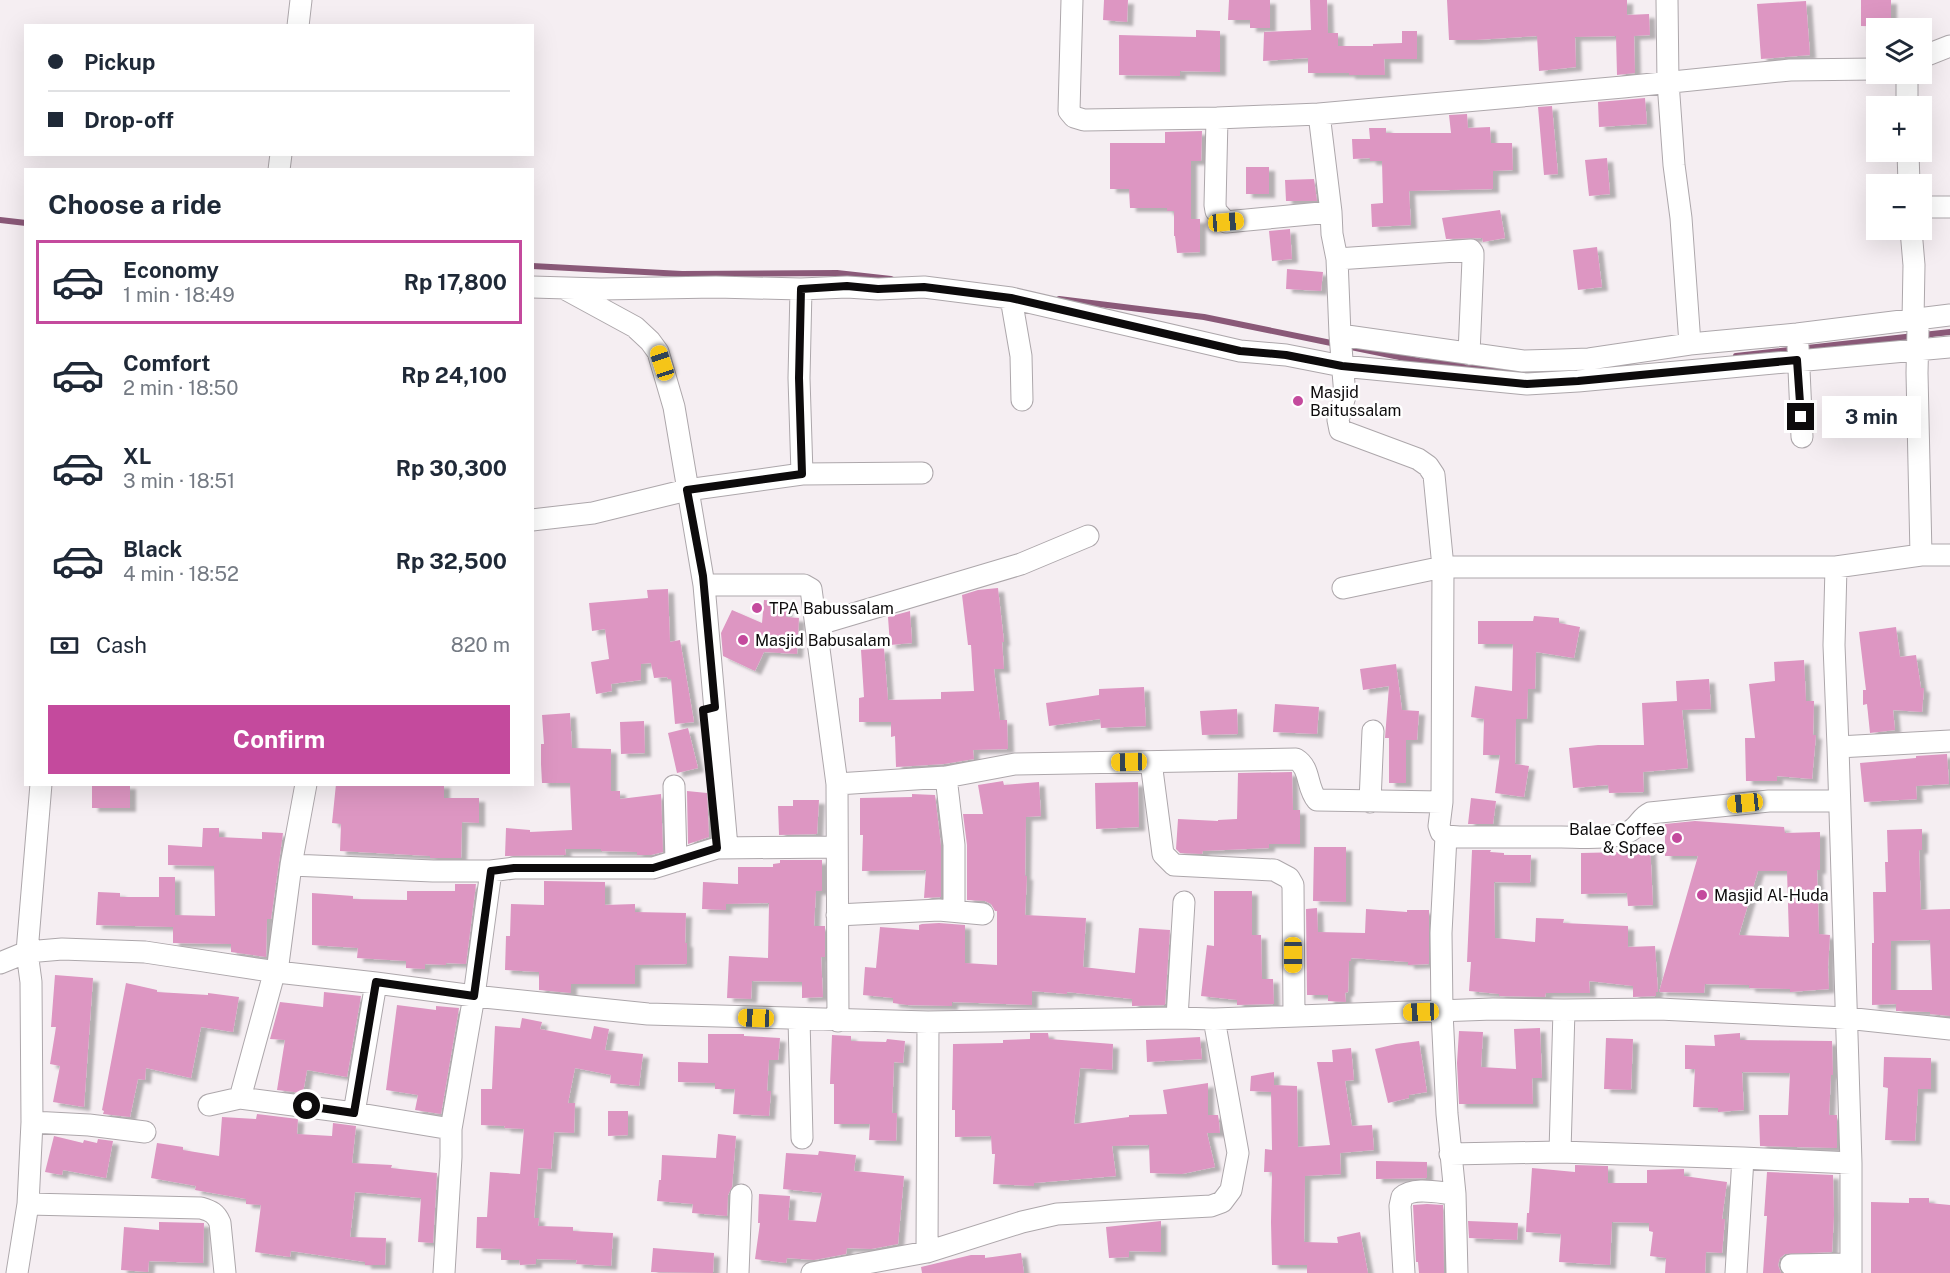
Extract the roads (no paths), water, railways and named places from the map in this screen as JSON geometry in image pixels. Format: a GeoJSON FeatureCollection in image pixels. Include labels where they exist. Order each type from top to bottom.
{"type":"FeatureCollection","features":[{"type":"Feature","properties":{"kind":"street"},"geometry":{"type":"LineString","coordinates":[[298,24],[301,0]]}},
{"type":"Feature","properties":{"kind":"street"},"geometry":{"type":"LineString","coordinates":[[1072,0],[1069,111],[1074,117],[1084,120],[1319,114],[1790,70],[1866,69]]}},
{"type":"Feature","properties":{"kind":"street"},"geometry":{"type":"LineString","coordinates":[[1667,0],[1668,82],[1690,344]]}},
{"type":"Feature","properties":{"kind":"street"},"geometry":{"type":"LineString","coordinates":[[1932,53],[1950,46]]}},
{"type":"Feature","properties":{"kind":"street"},"geometry":{"type":"LineString","coordinates":[[1319,114],[1332,234],[1337,259],[1345,396],[1338,420],[1340,430],[1418,459],[1428,466],[1434,475],[1443,567],[1442,802],[1439,826],[1441,832],[1446,836],[1586,837],[1617,835],[1629,832],[1650,813],[1769,801],[1839,801]]}},
{"type":"Feature","properties":{"kind":"street"},"geometry":{"type":"LineString","coordinates":[[1217,118],[1215,205],[1216,211],[1226,222],[1331,212]]}},
{"type":"Feature","properties":{"kind":"street"},"geometry":{"type":"LineString","coordinates":[[1932,207],[1950,207]]}},
{"type":"Feature","properties":{"kind":"street"},"geometry":{"type":"LineString","coordinates":[[1912,240],[1922,555]]}},
{"type":"Feature","properties":{"kind":"street"},"geometry":{"type":"LineString","coordinates":[[1337,259],[1471,250],[1473,259],[1469,354]]}},
{"type":"Feature","properties":{"kind":"street"},"geometry":{"type":"LineString","coordinates":[[534,287],[801,289],[847,286],[878,289],[924,287],[1011,298],[1240,351],[1286,355],[1341,350],[1469,354],[1523,361],[1589,359],[1690,344],[1797,347],[1916,335],[1950,347]]}},
{"type":"Feature","properties":{"kind":"street"},"geometry":{"type":"LineString","coordinates":[[564,289],[635,327],[650,341],[658,352],[674,407],[704,585],[706,608],[693,609],[709,709],[722,847]]}},
{"type":"Feature","properties":{"kind":"street"},"geometry":{"type":"LineString","coordinates":[[801,289],[799,378],[802,474]]}},
{"type":"Feature","properties":{"kind":"street"},"geometry":{"type":"LineString","coordinates":[[1011,298],[1021,356],[1022,400]]}},
{"type":"Feature","properties":{"kind":"street"},"geometry":{"type":"LineString","coordinates":[[1341,350],[1527,384],[1578,381],[1797,347],[1916,335],[1950,315]]}},
{"type":"Feature","properties":{"kind":"street"},"geometry":{"type":"LineString","coordinates":[[1797,347],[1802,437]]}},
{"type":"Feature","properties":{"kind":"street"},"geometry":{"type":"LineString","coordinates":[[534,520],[593,513],[687,490],[802,474],[922,472]]}},
{"type":"Feature","properties":{"kind":"street"},"geometry":{"type":"LineString","coordinates":[[816,625],[1021,564],[1088,536]]}},
{"type":"Feature","properties":{"kind":"street"},"geometry":{"type":"LineString","coordinates":[[1343,588],[1443,567],[1836,567],[1922,555],[1950,555]]}},
{"type":"Feature","properties":{"kind":"street"},"geometry":{"type":"LineString","coordinates":[[1791,1265],[1850,1268],[1851,1163],[1834,645],[1836,567]]}},
{"type":"Feature","properties":{"kind":"street"},"geometry":{"type":"LineString","coordinates":[[704,585],[808,587],[811,589],[837,784],[838,1021]]}},
{"type":"Feature","properties":{"kind":"street"},"geometry":{"type":"LineString","coordinates":[[1370,802],[1373,731]]}},
{"type":"Feature","properties":{"kind":"street"},"geometry":{"type":"LineString","coordinates":[[1838,747],[1950,741]]}},
{"type":"Feature","properties":{"kind":"street"},"geometry":{"type":"LineString","coordinates":[[837,784],[946,777],[1015,764],[1296,759],[1306,768],[1313,795],[1317,800],[1442,802]]}},
{"type":"Feature","properties":{"kind":"street"},"geometry":{"type":"LineString","coordinates":[[1151,762],[1163,854],[1167,860],[1174,866],[1274,870],[1289,878],[1293,885],[1294,1016]]}},
{"type":"Feature","properties":{"kind":"street"},"geometry":{"type":"LineString","coordinates":[[946,777],[954,845],[954,910]]}},
{"type":"Feature","properties":{"kind":"street"},"geometry":{"type":"LineString","coordinates":[[17,1273],[28,1204],[32,1122],[31,982],[27,952],[41,786]]}},
{"type":"Feature","properties":{"kind":"street"},"geometry":{"type":"LineString","coordinates":[[240,1098],[276,971],[291,865],[306,786]]}},
{"type":"Feature","properties":{"kind":"street"},"geometry":{"type":"LineString","coordinates":[[674,786],[676,861]]}},
{"type":"Feature","properties":{"kind":"street"},"geometry":{"type":"LineString","coordinates":[[1446,836],[1441,933],[1442,1012],[1446,1114],[1455,1194],[1457,1273]]}},
{"type":"Feature","properties":{"kind":"street"},"geometry":{"type":"LineString","coordinates":[[291,865],[433,871],[491,871],[514,868],[653,868],[722,847],[837,847]]}},
{"type":"Feature","properties":{"kind":"street"},"geometry":{"type":"LineString","coordinates":[[444,1273],[451,1129],[474,996],[491,871]]}},
{"type":"Feature","properties":{"kind":"street"},"geometry":{"type":"LineString","coordinates":[[1177,1018],[1184,902]]}},
{"type":"Feature","properties":{"kind":"street"},"geometry":{"type":"LineString","coordinates":[[837,915],[954,910],[983,914]]}},
{"type":"Feature","properties":{"kind":"street"},"geometry":{"type":"LineString","coordinates":[[0,963],[27,952],[62,949],[145,952],[474,996],[648,1014],[838,1021],[1214,1019],[1493,1009],[1659,1009],[1846,1018],[1950,1029]]}},
{"type":"Feature","properties":{"kind":"street"},"geometry":{"type":"LineString","coordinates":[[354,1113],[376,982]]}},
{"type":"Feature","properties":{"kind":"street"},"geometry":{"type":"LineString","coordinates":[[1560,1152],[1564,1010]]}},
{"type":"Feature","properties":{"kind":"street"},"geometry":{"type":"LineString","coordinates":[[799,1019],[802,1138]]}},
{"type":"Feature","properties":{"kind":"street"},"geometry":{"type":"LineString","coordinates":[[812,1273],[927,1252],[1022,1222],[1057,1214],[1211,1206],[1222,1202],[1231,1190],[1238,1153],[1214,1019]]}},
{"type":"Feature","properties":{"kind":"street"},"geometry":{"type":"LineString","coordinates":[[927,1252],[928,1022]]}},
{"type":"Feature","properties":{"kind":"street"},"geometry":{"type":"LineString","coordinates":[[209,1105],[240,1098],[451,1129]]}},
{"type":"Feature","properties":{"kind":"street"},"geometry":{"type":"LineString","coordinates":[[32,1122],[90,1125],[145,1132]]}},
{"type":"Feature","properties":{"kind":"street"},"geometry":{"type":"LineString","coordinates":[[1450,1154],[1560,1152],[1851,1163]]}},
{"type":"Feature","properties":{"kind":"street"},"geometry":{"type":"LineString","coordinates":[[1736,1273],[1743,1158]]}},
{"type":"Feature","properties":{"kind":"street"},"geometry":{"type":"LineString","coordinates":[[1404,1273],[1400,1206],[1402,1197],[1409,1192],[1419,1191],[1455,1194]]}},
{"type":"Feature","properties":{"kind":"street"},"geometry":{"type":"LineString","coordinates":[[738,1273],[741,1195]]}},
{"type":"Feature","properties":{"kind":"street"},"geometry":{"type":"LineString","coordinates":[[28,1204],[201,1208],[213,1212],[220,1223],[225,1273]]}},
{"type":"Feature","properties":{"kind":"waterway"},"geometry":{"type":"LineString","coordinates":[[0,220],[24,223]]}},
{"type":"Feature","properties":{"kind":"waterway"},"geometry":{"type":"LineString","coordinates":[[534,266],[682,274],[837,273],[891,279]]}},
{"type":"Feature","properties":{"kind":"waterway"},"geometry":{"type":"LineString","coordinates":[[1059,299],[1204,317],[1336,344]]}},
{"type":"Feature","properties":{"kind":"waterway"},"geometry":{"type":"LineString","coordinates":[[1736,356],[1950,332]]}},
{"type":"Feature","properties":{"kind":"waterway"},"geometry":{"type":"LineString","coordinates":[[1346,346],[1419,361],[1520,370]]}},
{"type":"Feature","properties":{"kind":"waterway"},"geometry":{"type":"LineString","coordinates":[[1551,371],[1580,371]]}},
{"type":"Feature","properties":{"kind":"place","name":"Masjid Baitussalam"},"geometry":{"type":"Point","coordinates":[1298,401]}},
{"type":"Feature","properties":{"kind":"place","name":"TPA Babussalam"},"geometry":{"type":"Point","coordinates":[757,608]}},
{"type":"Feature","properties":{"kind":"place","name":"Masjid Babusalam"},"geometry":{"type":"Point","coordinates":[743,640]}},
{"type":"Feature","properties":{"kind":"place","name":"Balae Coffee & Space"},"geometry":{"type":"Point","coordinates":[1677,838]}},
{"type":"Feature","properties":{"kind":"place","name":"Masjid Al-Huda"},"geometry":{"type":"Point","coordinates":[1702,895]}}]}
